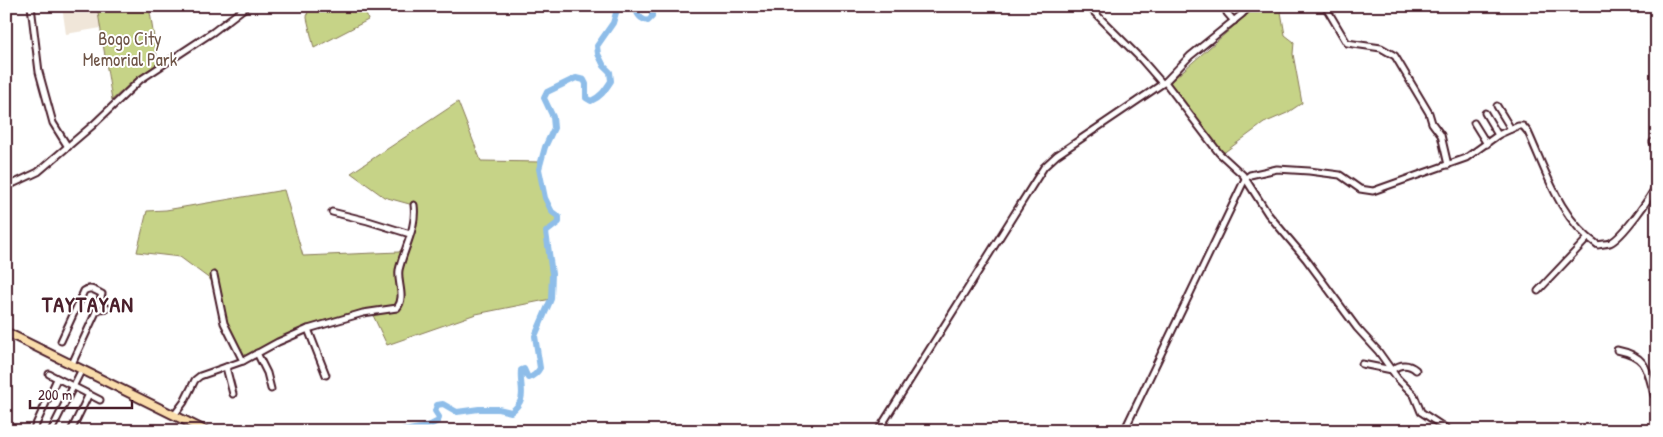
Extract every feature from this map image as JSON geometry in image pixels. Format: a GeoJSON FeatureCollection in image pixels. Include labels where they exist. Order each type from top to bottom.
{"type":"FeatureCollection","features":[{"type":"Feature","properties":{"kind":"highway"},"geometry":{"type":"LineString","coordinates":[[6,332],[206,431]]}},
{"type":"Feature","properties":{"kind":"street"},"geometry":{"type":"LineString","coordinates":[[31,6],[39,72],[52,123],[68,147]]}},
{"type":"Feature","properties":{"kind":"street"},"geometry":{"type":"LineString","coordinates":[[6,187],[38,172],[68,147],[140,80],[213,32],[247,6]]}},
{"type":"Feature","properties":{"kind":"street"},"geometry":{"type":"LineString","coordinates":[[1088,6],[1163,82],[1219,153],[1245,179],[1268,214],[1306,259],[1350,320],[1414,396],[1422,412],[1450,431]]}},
{"type":"Feature","properties":{"kind":"street"},"geometry":{"type":"LineString","coordinates":[[1225,6],[1227,13],[1234,21]]}},
{"type":"Feature","properties":{"kind":"street"},"geometry":{"type":"LineString","coordinates":[[878,431],[1044,167],[1057,155],[1163,82],[1190,56],[1250,6]]}},
{"type":"Feature","properties":{"kind":"street"},"geometry":{"type":"LineString","coordinates":[[1325,6],[1347,44],[1381,48],[1395,56],[1429,113],[1432,123],[1441,135],[1448,165]]}},
{"type":"Feature","properties":{"kind":"street"},"geometry":{"type":"LineString","coordinates":[[1497,106],[1511,129]]}},
{"type":"Feature","properties":{"kind":"street"},"geometry":{"type":"LineString","coordinates":[[1485,113],[1498,135]]}},
{"type":"Feature","properties":{"kind":"street"},"geometry":{"type":"LineString","coordinates":[[1474,123],[1487,144]]}},
{"type":"Feature","properties":{"kind":"street"},"geometry":{"type":"LineString","coordinates":[[1124,431],[1245,179],[1250,175],[1277,169],[1340,175],[1360,189],[1373,191],[1466,158],[1498,135],[1523,126],[1528,132],[1556,197],[1588,238],[1598,245],[1610,243],[1619,235],[1651,197],[1657,184]]}},
{"type":"Feature","properties":{"kind":"street"},"geometry":{"type":"LineString","coordinates":[[1446,158],[1458,161]]}},
{"type":"Feature","properties":{"kind":"street"},"geometry":{"type":"LineString","coordinates":[[175,414],[184,402],[197,377],[243,361],[308,329],[363,313],[397,308],[402,297],[399,272],[415,213],[414,205]]}},
{"type":"Feature","properties":{"kind":"street"},"geometry":{"type":"LineString","coordinates":[[332,212],[410,234]]}},
{"type":"Feature","properties":{"kind":"street"},"geometry":{"type":"LineString","coordinates":[[1538,292],[1588,238]]}},
{"type":"Feature","properties":{"kind":"street"},"geometry":{"type":"LineString","coordinates":[[214,275],[224,323],[243,361]]}},
{"type":"Feature","properties":{"kind":"street"},"geometry":{"type":"LineString","coordinates":[[61,341],[84,291],[89,288],[102,294],[96,312],[72,364]]}},
{"type":"Feature","properties":{"kind":"street"},"geometry":{"type":"LineString","coordinates":[[96,312],[107,308]]}},
{"type":"Feature","properties":{"kind":"street"},"geometry":{"type":"LineString","coordinates":[[308,329],[326,376]]}},
{"type":"Feature","properties":{"kind":"street"},"geometry":{"type":"LineString","coordinates":[[1617,350],[1634,355],[1646,366],[1654,395],[1657,398]]}},
{"type":"Feature","properties":{"kind":"street"},"geometry":{"type":"LineString","coordinates":[[257,353],[271,389]]}},
{"type":"Feature","properties":{"kind":"street"},"geometry":{"type":"LineString","coordinates":[[1362,364],[1392,370],[1397,366],[1408,365],[1416,370]]}},
{"type":"Feature","properties":{"kind":"street"},"geometry":{"type":"LineString","coordinates":[[226,367],[233,394]]}},
{"type":"Feature","properties":{"kind":"street"},"geometry":{"type":"LineString","coordinates":[[52,431],[82,368]]}},
{"type":"Feature","properties":{"kind":"street"},"geometry":{"type":"LineString","coordinates":[[49,374],[100,400]]}},
{"type":"Feature","properties":{"kind":"street"},"geometry":{"type":"LineString","coordinates":[[32,431],[57,379]]}},
{"type":"Feature","properties":{"kind":"street"},"geometry":{"type":"LineString","coordinates":[[72,431],[89,394]]}},
{"type":"Feature","properties":{"kind":"street"},"geometry":{"type":"LineString","coordinates":[[6,428],[14,431]]}},
{"type":"Feature","properties":{"kind":"shaded area"},"geometry":{"type":"Polygon","coordinates":[[[62,6],[97,6],[101,28],[66,34],[62,6]]]}},
{"type":"Feature","properties":{"kind":"green space","name":"Bogo City Memorial Park"},"geometry":{"type":"Polygon","coordinates":[[[97,6],[149,6],[158,63],[135,79],[112,100],[97,6]]]}},
{"type":"Feature","properties":{"kind":"green space"},"geometry":{"type":"Polygon","coordinates":[[[308,6],[364,6],[368,20],[314,48],[307,18],[308,6]]]}},
{"type":"Feature","properties":{"kind":"green space"},"geometry":{"type":"Polygon","coordinates":[[[1257,6],[1280,6],[1285,35],[1294,42],[1293,54],[1302,103],[1287,113],[1264,123],[1222,154],[1169,83],[1257,6]]]}},
{"type":"Feature","properties":{"kind":"green space"},"geometry":{"type":"Polygon","coordinates":[[[458,102],[481,161],[541,162],[540,176],[543,192],[550,206],[559,217],[559,222],[546,232],[552,274],[551,299],[476,314],[387,345],[371,311],[295,333],[244,359],[226,326],[211,280],[180,257],[137,252],[147,211],[166,210],[284,190],[303,256],[399,252],[415,233],[413,205],[384,197],[351,173],[458,102]]]}},
{"type":"Feature","properties":{"kind":"waterway"},"geometry":{"type":"LineString","coordinates":[[403,431],[425,427],[438,421],[439,417],[435,411],[437,405],[443,404],[457,412],[479,409],[498,409],[511,412],[517,407],[522,397],[521,370],[524,369],[528,378],[532,377],[540,368],[535,336],[551,299],[552,274],[546,232],[559,222],[559,217],[552,212],[545,198],[539,169],[545,147],[554,128],[553,117],[544,98],[547,92],[576,78],[584,80],[586,84],[586,98],[591,101],[605,90],[611,81],[610,72],[604,66],[598,54],[597,46],[613,23],[618,6]]}},
{"type":"Feature","properties":{"kind":"waterway"},"geometry":{"type":"LineString","coordinates":[[635,6],[639,16],[648,21],[652,17],[652,6]]}},
{"type":"Feature","properties":{"kind":"district","name":"TAYTAYAN"},"geometry":{"type":"Point","coordinates":[88,304]}}]}
